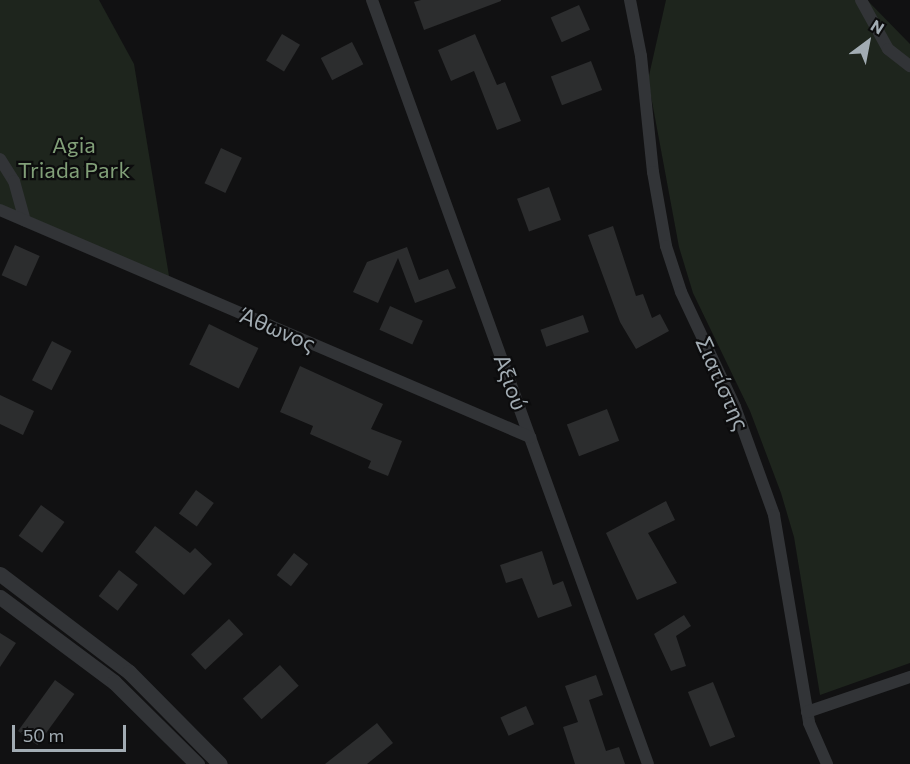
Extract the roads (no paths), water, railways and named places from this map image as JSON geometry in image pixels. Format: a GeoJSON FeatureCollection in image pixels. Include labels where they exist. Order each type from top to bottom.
{"type":"FeatureCollection","features":[{"type":"Feature","properties":{"kind":"street","name":"Αξιού"},"geometry":{"type":"LineString","coordinates":[[372,0],[648,764]]}},
{"type":"Feature","properties":{"kind":"street","name":"Σιατίστης"},"geometry":{"type":"LineString","coordinates":[[630,0],[641,56],[653,172],[666,246],[681,292],[735,407],[774,515],[807,712],[827,764]]}},
{"type":"Feature","properties":{"kind":"street"},"geometry":{"type":"LineString","coordinates":[[861,0],[888,49],[910,66]]}},
{"type":"Feature","properties":{"kind":"street"},"geometry":{"type":"LineString","coordinates":[[0,159],[14,181],[25,220]]}},
{"type":"Feature","properties":{"kind":"street","name":"Άθωνος"},"geometry":{"type":"LineString","coordinates":[[0,210],[530,437]]}},
{"type":"Feature","properties":{"kind":"street"},"geometry":{"type":"LineString","coordinates":[[0,574],[129,672],[220,764]]}},
{"type":"Feature","properties":{"kind":"street"},"geometry":{"type":"LineString","coordinates":[[0,597],[114,682],[197,764]]}},
{"type":"Feature","properties":{"kind":"street"},"geometry":{"type":"LineString","coordinates":[[807,712],[910,677]]}},
{"type":"Feature","properties":{"kind":"park label","name":"Agia Triada Park"},"geometry":{"type":"Point","coordinates":[74,156]}}]}
